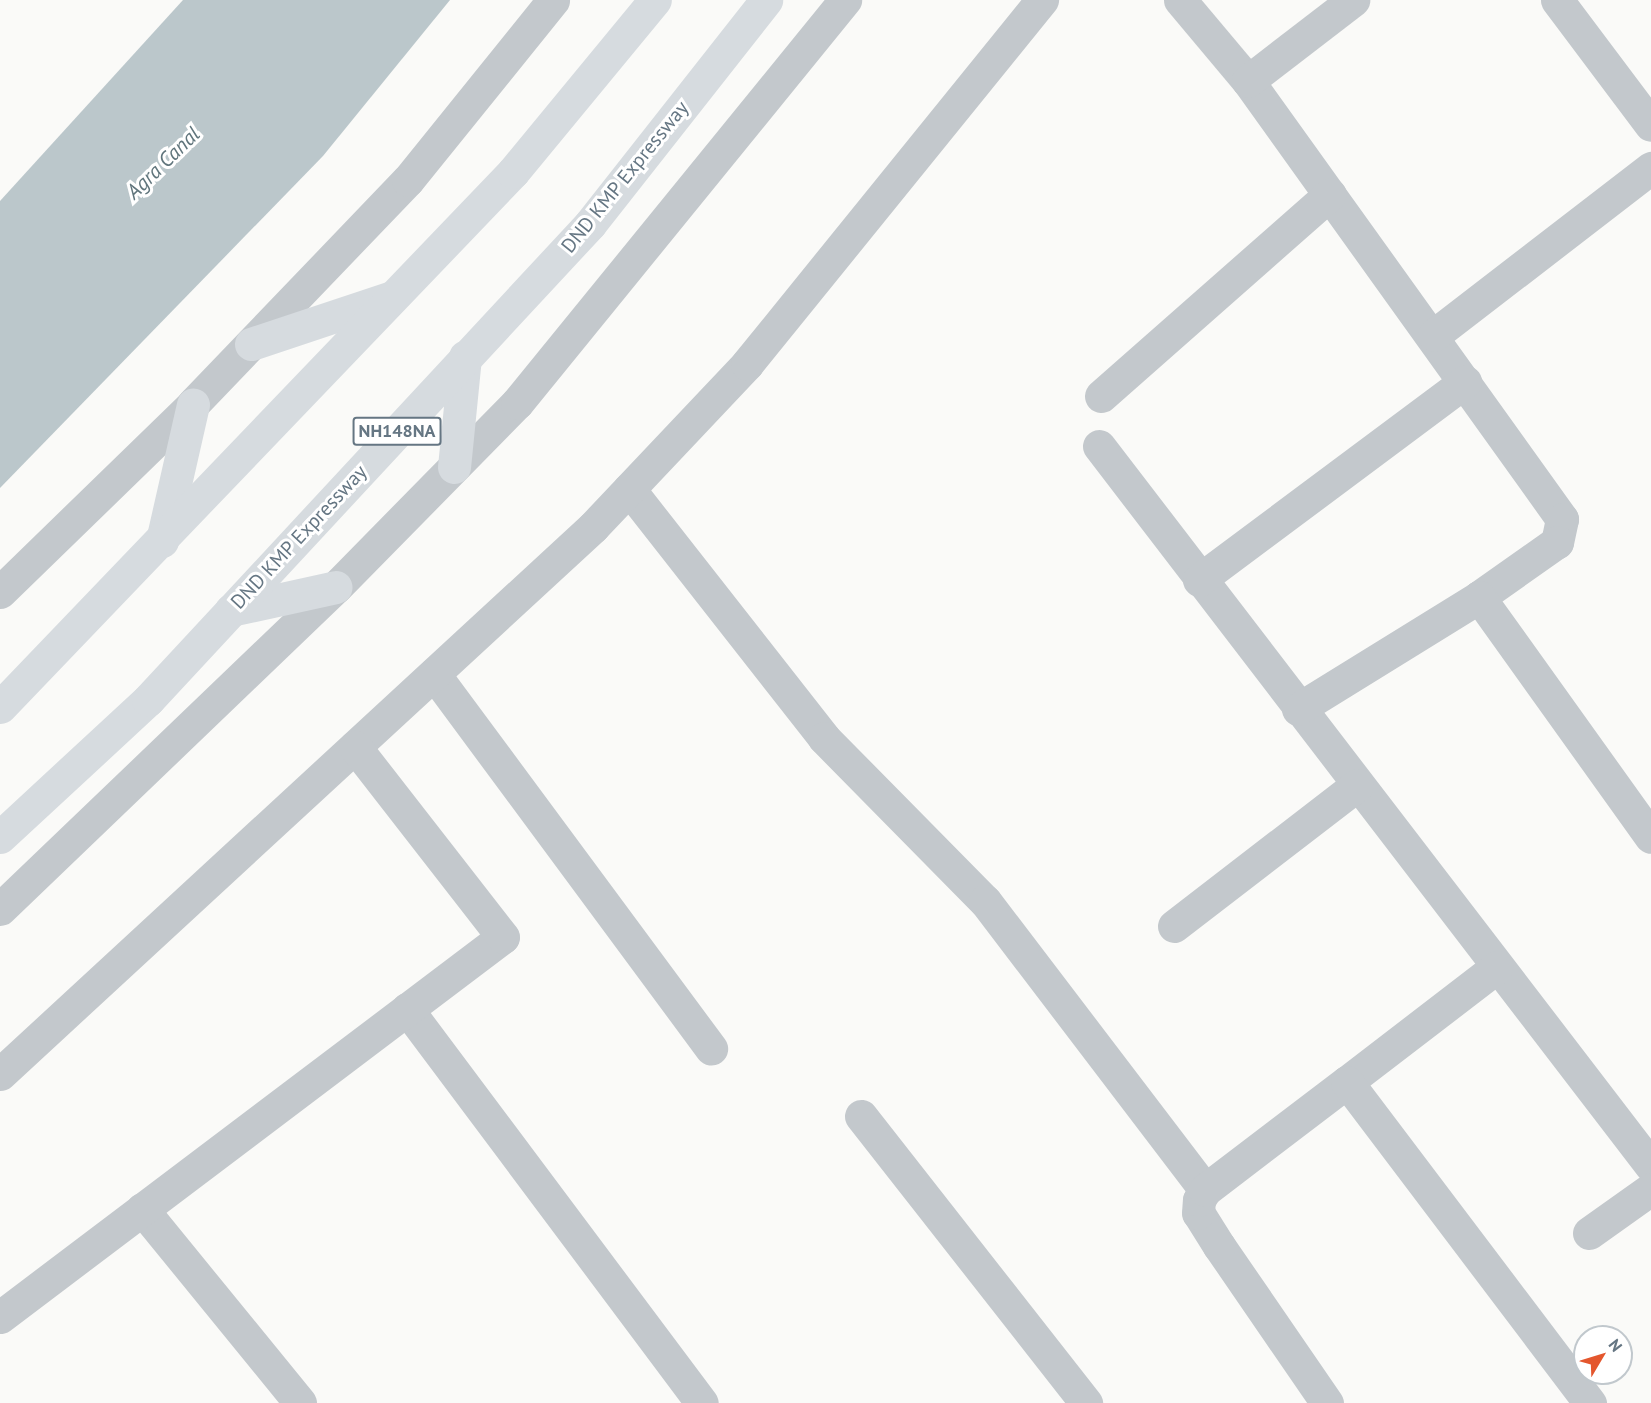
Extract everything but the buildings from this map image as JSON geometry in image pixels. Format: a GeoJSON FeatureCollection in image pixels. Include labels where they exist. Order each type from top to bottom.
{"type":"FeatureCollection","features":[{"type":"Feature","properties":{"kind":"highway"},"geometry":{"type":"LineString","coordinates":[[0,707],[162,543],[513,172],[655,0]]}},
{"type":"Feature","properties":{"kind":"highway","name":"DND KMP Expressway"},"geometry":{"type":"LineString","coordinates":[[0,837],[148,700],[590,224],[766,0]]}},
{"type":"Feature","properties":{"kind":"highway"},"geometry":{"type":"LineString","coordinates":[[251,344],[396,296]]}},
{"type":"Feature","properties":{"kind":"highway"},"geometry":{"type":"LineString","coordinates":[[454,467],[465,357]]}},
{"type":"Feature","properties":{"kind":"highway"},"geometry":{"type":"LineString","coordinates":[[162,543],[193,405]]}},
{"type":"Feature","properties":{"kind":"highway"},"geometry":{"type":"LineString","coordinates":[[231,610],[336,587]]}},
{"type":"Feature","properties":{"kind":"street"},"geometry":{"type":"LineString","coordinates":[[0,592],[193,405],[408,180],[553,0]]}},
{"type":"Feature","properties":{"kind":"street"},"geometry":{"type":"LineString","coordinates":[[0,909],[336,587],[454,467],[610,295],[845,0]]}},
{"type":"Feature","properties":{"kind":"street"},"geometry":{"type":"LineString","coordinates":[[0,1074],[434,674],[629,489],[747,364],[1042,0]]}},
{"type":"Feature","properties":{"kind":"street"},"geometry":{"type":"LineString","coordinates":[[1180,0],[1248,81],[1434,335],[1564,530],[1541,556],[1298,709]]}},
{"type":"Feature","properties":{"kind":"street"},"geometry":{"type":"LineString","coordinates":[[1248,81],[1353,0]]}},
{"type":"Feature","properties":{"kind":"street"},"geometry":{"type":"LineString","coordinates":[[1557,0],[1651,125]]}},
{"type":"Feature","properties":{"kind":"street"},"geometry":{"type":"LineString","coordinates":[[1434,335],[1651,168]]}},
{"type":"Feature","properties":{"kind":"street"},"geometry":{"type":"LineString","coordinates":[[1101,396],[1330,194]]}},
{"type":"Feature","properties":{"kind":"street"},"geometry":{"type":"LineString","coordinates":[[1199,580],[1465,382]]}},
{"type":"Feature","properties":{"kind":"street"},"geometry":{"type":"LineString","coordinates":[[1099,446],[1199,580],[1651,1166]]}},
{"type":"Feature","properties":{"kind":"street"},"geometry":{"type":"LineString","coordinates":[[629,489],[824,738],[985,901],[1205,1190]]}},
{"type":"Feature","properties":{"kind":"street"},"geometry":{"type":"LineString","coordinates":[[1479,597],[1651,837]]}},
{"type":"Feature","properties":{"kind":"street"},"geometry":{"type":"LineString","coordinates":[[434,674],[711,1049]]}},
{"type":"Feature","properties":{"kind":"street"},"geometry":{"type":"LineString","coordinates":[[0,1317],[503,937],[355,747]]}},
{"type":"Feature","properties":{"kind":"street"},"geometry":{"type":"LineString","coordinates":[[1174,926],[1357,785]]}},
{"type":"Feature","properties":{"kind":"street"},"geometry":{"type":"LineString","coordinates":[[1327,1403],[1198,1213],[1205,1190],[1497,967]]}},
{"type":"Feature","properties":{"kind":"street"},"geometry":{"type":"LineString","coordinates":[[407,1009],[702,1403]]}},
{"type":"Feature","properties":{"kind":"street"},"geometry":{"type":"LineString","coordinates":[[1347,1082],[1590,1403]]}},
{"type":"Feature","properties":{"kind":"street"},"geometry":{"type":"LineString","coordinates":[[861,1116],[1086,1403]]}},
{"type":"Feature","properties":{"kind":"street"},"geometry":{"type":"LineString","coordinates":[[1589,1233],[1651,1189]]}},
{"type":"Feature","properties":{"kind":"street"},"geometry":{"type":"LineString","coordinates":[[142,1209],[300,1403]]}},
{"type":"Feature","properties":{"kind":"water","name":"Agra Canal"},"geometry":{"type":"Polygon","coordinates":[[[183,0],[450,0],[323,156],[0,488],[0,201],[183,0]]]}}]}
